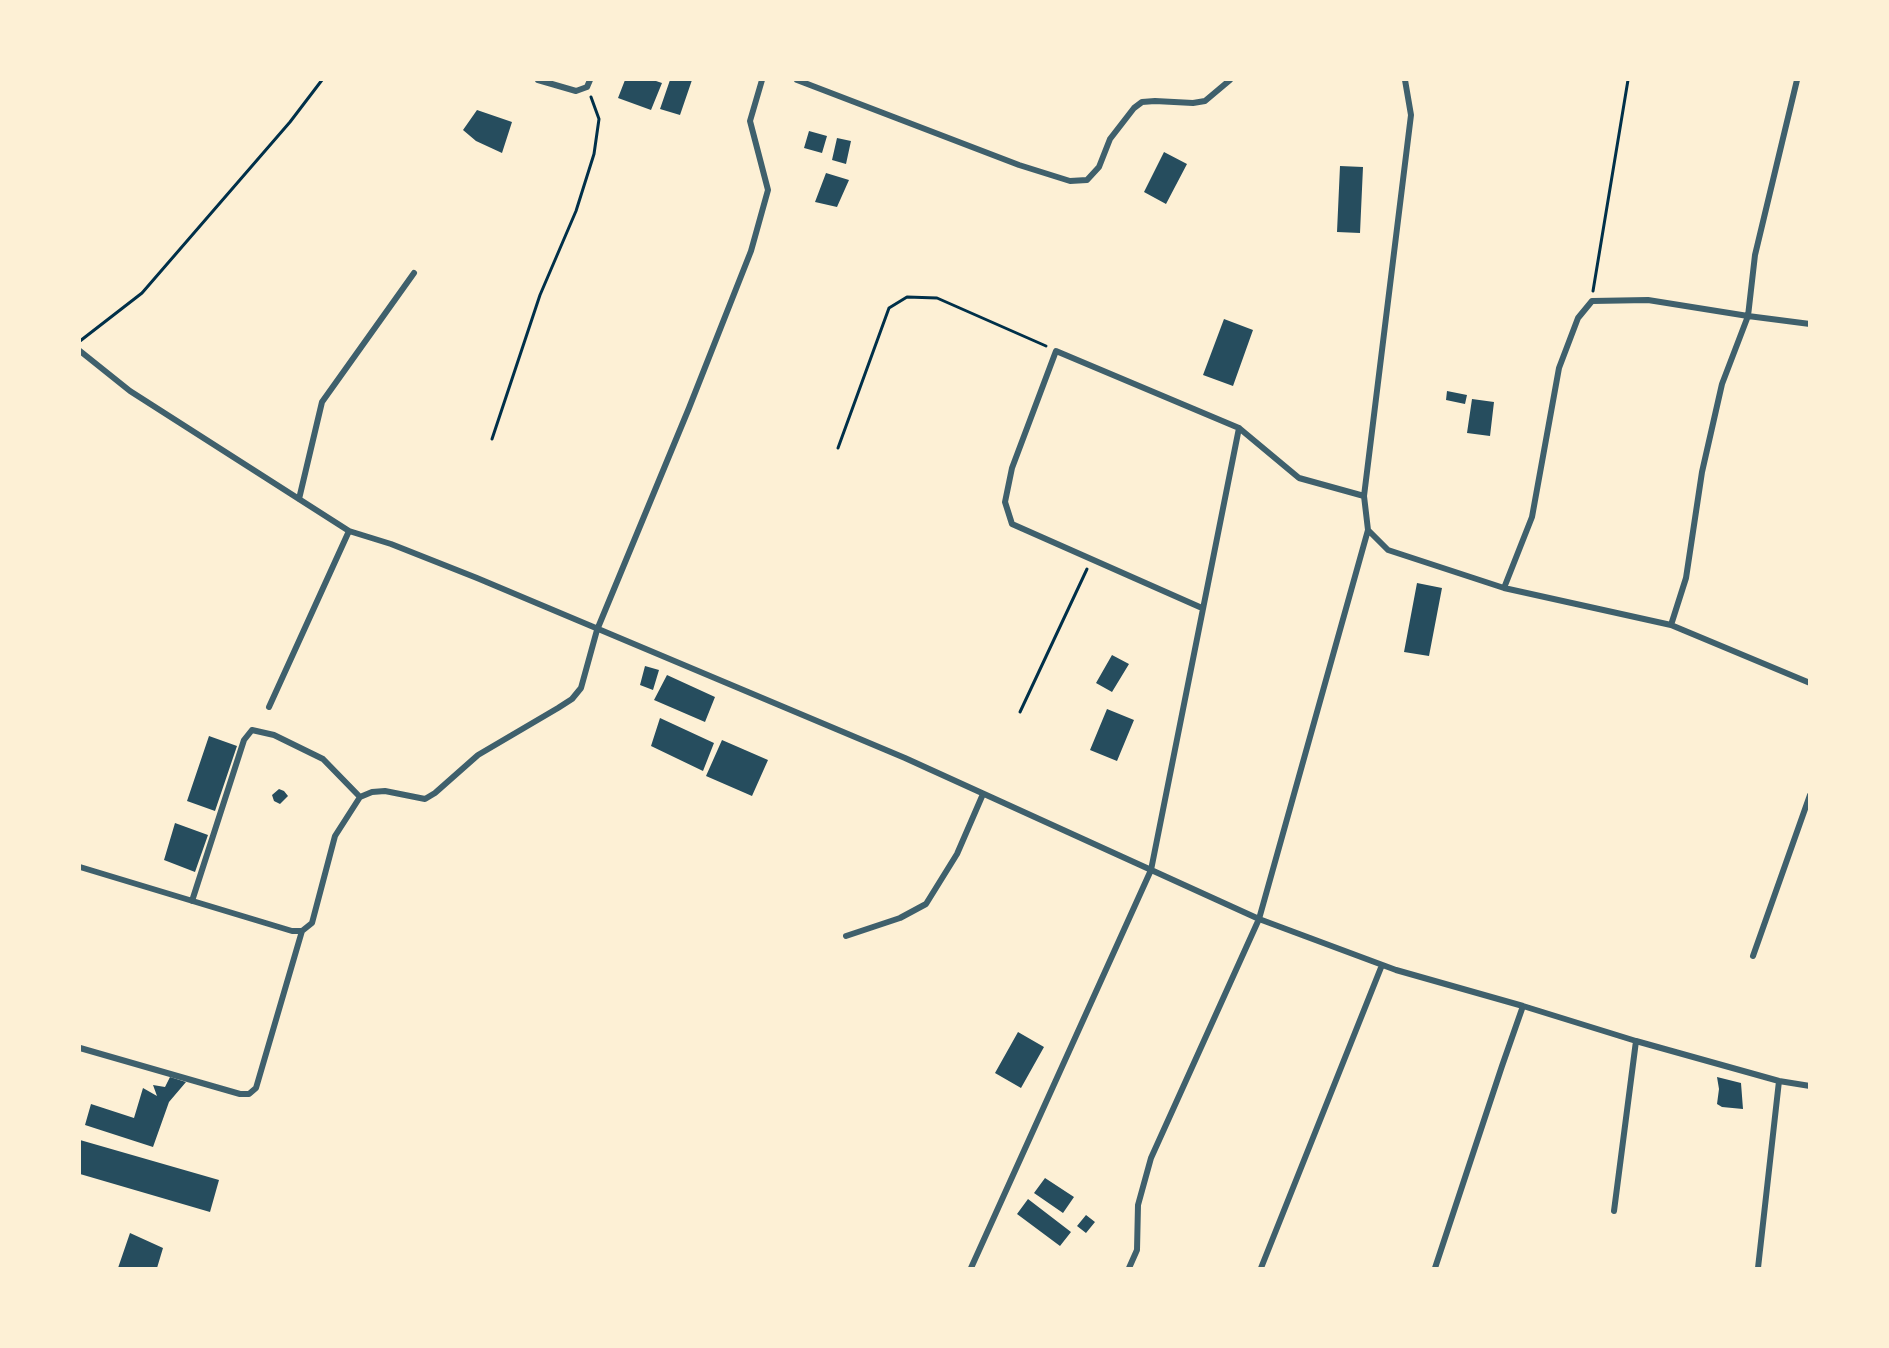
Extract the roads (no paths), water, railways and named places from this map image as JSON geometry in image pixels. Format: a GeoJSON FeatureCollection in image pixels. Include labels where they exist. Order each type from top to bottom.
{"type":"FeatureCollection","features":[{"type":"Feature","properties":{"kind":"street"},"geometry":{"type":"LineString","coordinates":[[538,80],[576,91],[587,87],[590,80]]}},
{"type":"Feature","properties":{"kind":"street"},"geometry":{"type":"LineString","coordinates":[[80,1048],[240,1094],[249,1094],[256,1088],[302,931],[312,923],[335,836],[360,797],[372,792],[385,791],[425,798],[435,793],[478,755],[572,699],[581,688],[597,630],[751,251],[768,190],[750,121],[762,80]]}},
{"type":"Feature","properties":{"kind":"street"},"geometry":{"type":"LineString","coordinates":[[797,80],[1019,165],[1070,182],[1087,180],[1099,167],[1110,139],[1134,108],[1142,102],[1193,103],[1205,101],[1230,80]]}},
{"type":"Feature","properties":{"kind":"street"},"geometry":{"type":"LineString","coordinates":[[1128,1269],[1137,1250],[1138,1205],[1151,1158],[1259,920],[1368,530],[1364,496],[1410,115],[1405,80]]}},
{"type":"Feature","properties":{"kind":"street"},"geometry":{"type":"LineString","coordinates":[[1671,625],[1686,578],[1702,472],[1722,384],[1748,316],[1755,255],[1797,80]]}},
{"type":"Feature","properties":{"kind":"street"},"geometry":{"type":"LineString","coordinates":[[299,499],[322,402],[414,273]]}},
{"type":"Feature","properties":{"kind":"street"},"geometry":{"type":"LineString","coordinates":[[1504,588],[1532,517],[1559,368],[1578,318],[1592,302],[1648,300],[1809,324]]}},
{"type":"Feature","properties":{"kind":"street"},"geometry":{"type":"LineString","coordinates":[[80,351],[130,391],[349,531],[402,548],[905,758],[1259,920],[1382,965],[1636,1041],[1779,1081],[1809,1086]]}},
{"type":"Feature","properties":{"kind":"street"},"geometry":{"type":"LineString","coordinates":[[1202,608],[1012,524],[1005,502],[1012,468],[1056,351],[1239,428],[1299,478],[1364,496]]}},
{"type":"Feature","properties":{"kind":"street"},"geometry":{"type":"LineString","coordinates":[[971,1269],[1151,870],[1239,428]]}},
{"type":"Feature","properties":{"kind":"street"},"geometry":{"type":"LineString","coordinates":[[1368,530],[1388,550],[1504,588],[1671,625],[1809,683]]}},
{"type":"Feature","properties":{"kind":"street"},"geometry":{"type":"LineString","coordinates":[[269,707],[349,531]]}},
{"type":"Feature","properties":{"kind":"street"},"geometry":{"type":"LineString","coordinates":[[192,901],[244,740],[252,730],[274,735],[323,759],[360,797]]}},
{"type":"Feature","properties":{"kind":"street"},"geometry":{"type":"LineString","coordinates":[[846,936],[900,918],[926,904],[957,854],[983,794]]}},
{"type":"Feature","properties":{"kind":"street"},"geometry":{"type":"LineString","coordinates":[[1753,956],[1809,795]]}},
{"type":"Feature","properties":{"kind":"street"},"geometry":{"type":"LineString","coordinates":[[80,867],[292,931],[302,931]]}},
{"type":"Feature","properties":{"kind":"street"},"geometry":{"type":"LineString","coordinates":[[1261,1269],[1382,965]]}},
{"type":"Feature","properties":{"kind":"street"},"geometry":{"type":"LineString","coordinates":[[1435,1269],[1523,1006]]}},
{"type":"Feature","properties":{"kind":"street"},"geometry":{"type":"LineString","coordinates":[[1614,1211],[1636,1041]]}},
{"type":"Feature","properties":{"kind":"street"},"geometry":{"type":"LineString","coordinates":[[1758,1269],[1779,1081]]}}]}
